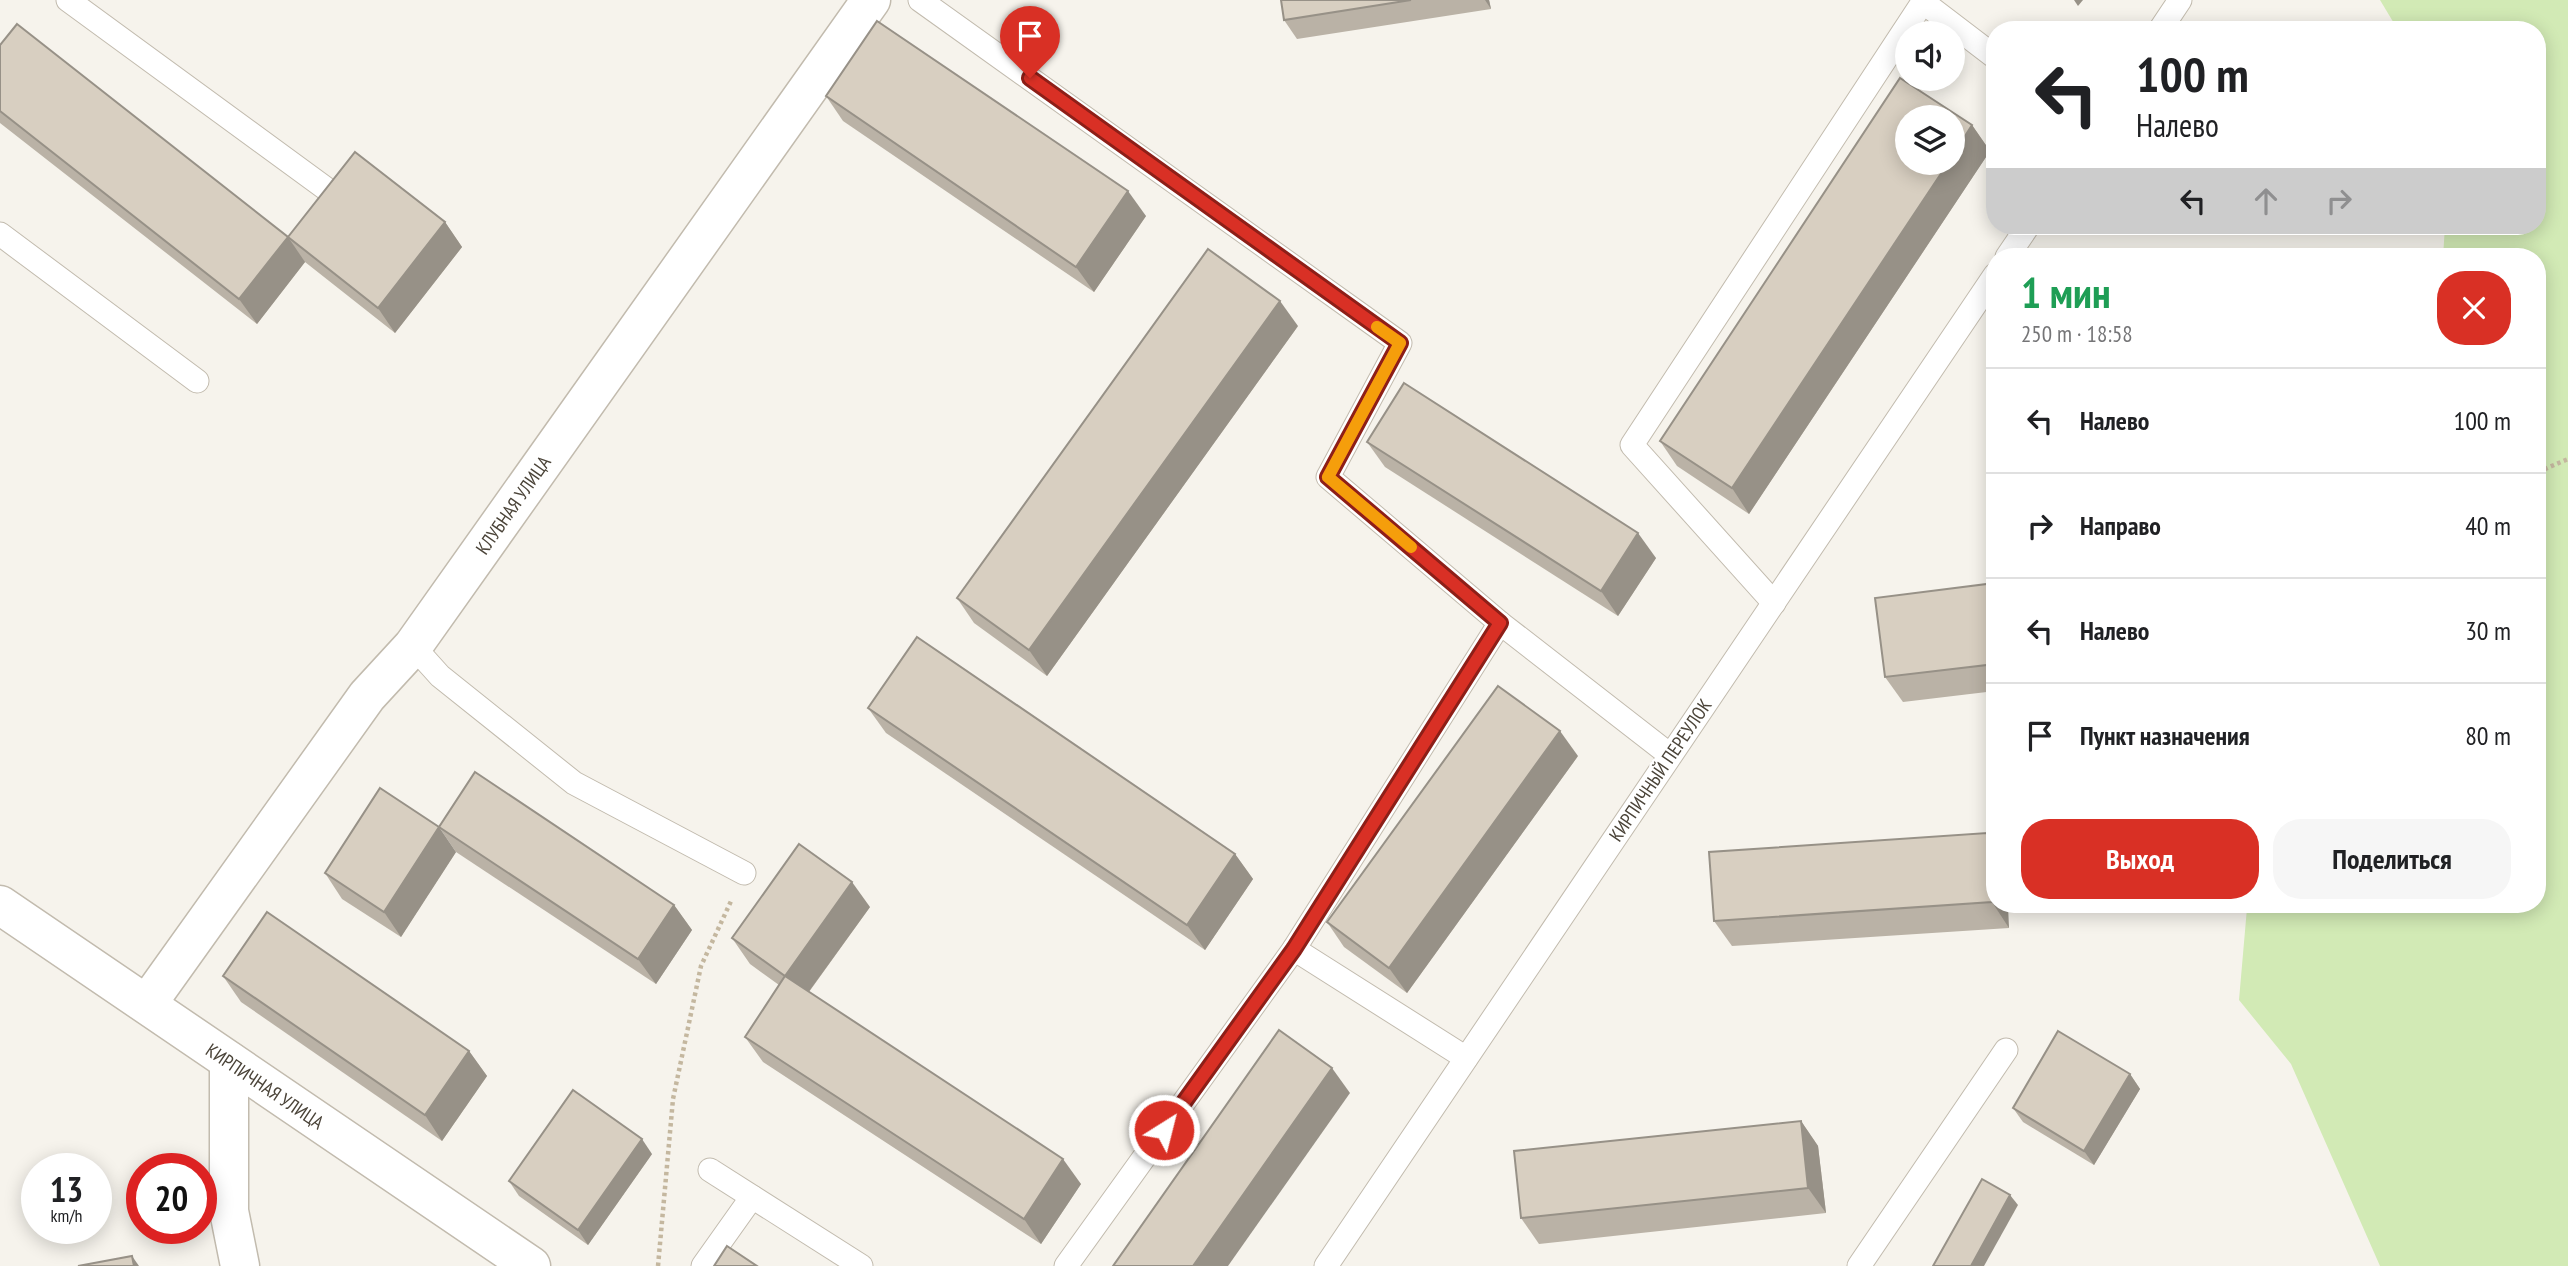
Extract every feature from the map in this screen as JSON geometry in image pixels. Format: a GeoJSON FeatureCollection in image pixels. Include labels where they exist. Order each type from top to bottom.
{"type":"FeatureCollection","features":[{"type":"Feature","properties":{"kind":"street","name":"КЛУБНАЯ УЛИЦА"},"geometry":{"type":"LineString","coordinates":[[147,1004],[367,696],[413,646],[871,0]]}},
{"type":"Feature","properties":{"kind":"street","name":"КИРПИЧНАЯ УЛИЦА"},"geometry":{"type":"LineString","coordinates":[[0,905],[531,1266]]}},
{"type":"Feature","properties":{"kind":"street"},"geometry":{"type":"LineString","coordinates":[[229,1062],[229,1211],[240,1266]]}},
{"type":"Feature","properties":{"kind":"lane"},"geometry":{"type":"LineString","coordinates":[[68,0],[336,196]]}},
{"type":"Feature","properties":{"kind":"lane"},"geometry":{"type":"LineString","coordinates":[[920,0],[1400,343],[1328,477],[1500,623],[1670,755]]}},
{"type":"Feature","properties":{"kind":"lane"},"geometry":{"type":"LineString","coordinates":[[2166,21],[2180,0]]}},
{"type":"Feature","properties":{"kind":"lane"},"geometry":{"type":"LineString","coordinates":[[1773,603],[1632,445],[1923,2],[1986,50]]}},
{"type":"Feature","properties":{"kind":"lane"},"geometry":{"type":"LineString","coordinates":[[0,234],[197,381]]}},
{"type":"Feature","properties":{"kind":"lane","name":"КИРПИЧНЫЙ ПЕРЕУЛОК"},"geometry":{"type":"LineString","coordinates":[[1326,1266],[1986,288]]}},
{"type":"Feature","properties":{"kind":"lane"},"geometry":{"type":"LineString","coordinates":[[1066,1266],[1294,949],[1500,623]]}},
{"type":"Feature","properties":{"kind":"lane"},"geometry":{"type":"LineString","coordinates":[[413,646],[440,676],[574,783],[744,873]]}},
{"type":"Feature","properties":{"kind":"lane"},"geometry":{"type":"LineString","coordinates":[[1294,949],[1466,1058]]}},
{"type":"Feature","properties":{"kind":"lane"},"geometry":{"type":"LineString","coordinates":[[1859,1266],[2006,1050]]}},
{"type":"Feature","properties":{"kind":"lane"},"geometry":{"type":"LineString","coordinates":[[710,1170],[861,1266]]}},
{"type":"Feature","properties":{"kind":"lane"},"geometry":{"type":"LineString","coordinates":[[703,1266],[752,1197]]}},
{"type":"Feature","properties":{"kind":"path"},"geometry":{"type":"LineString","coordinates":[[2546,468],[2568,458]]}},
{"type":"Feature","properties":{"kind":"path"},"geometry":{"type":"LineString","coordinates":[[658,1266],[673,1099],[701,966],[744,873]]}},
{"type":"Feature","properties":{"kind":"green space"},"geometry":{"type":"Polygon","coordinates":[[[2380,0],[2568,0],[2568,1266],[2380,1266],[2291,1064],[2239,1000],[2247,913],[2546,913],[2546,248],[2444,248],[2444,235],[2546,235],[2546,21],[2393,21],[2380,0]]]}},
{"type":"Feature","properties":{"kind":"building"},"geometry":{"type":"Polygon","coordinates":[[[1281,0],[1411,0],[1284,20],[1281,0]]]}},
{"type":"Feature","properties":{"kind":"building"},"geometry":{"type":"Polygon","coordinates":[[[877,21],[1128,191],[1076,267],[826,96],[877,21]]]}},
{"type":"Feature","properties":{"kind":"building"},"geometry":{"type":"Polygon","coordinates":[[[17,24],[288,237],[239,299],[0,111],[0,45],[17,24]]]}},
{"type":"Feature","properties":{"kind":"building"},"geometry":{"type":"Polygon","coordinates":[[[1895,86],[1895,91],[1920,91],[1941,105],[1895,105],[1895,175],[1940,175],[1732,488],[1660,441],[1895,86]]]}},
{"type":"Feature","properties":{"kind":"building"},"geometry":{"type":"Polygon","coordinates":[[[1965,120],[1972,125],[1965,136],[1965,120]]]}},
{"type":"Feature","properties":{"kind":"building"},"geometry":{"type":"Polygon","coordinates":[[[355,152],[445,222],[378,308],[288,237],[355,152]]]}},
{"type":"Feature","properties":{"kind":"building"},"geometry":{"type":"Polygon","coordinates":[[[1208,249],[1280,301],[1029,650],[957,598],[1208,249]]]}},
{"type":"Feature","properties":{"kind":"building"},"geometry":{"type":"Polygon","coordinates":[[[1404,383],[1638,533],[1601,591],[1367,442],[1404,383]]]}},
{"type":"Feature","properties":{"kind":"building"},"geometry":{"type":"Polygon","coordinates":[[[1986,584],[1986,665],[1885,677],[1875,598],[1986,584]]]}},
{"type":"Feature","properties":{"kind":"building"},"geometry":{"type":"Polygon","coordinates":[[[917,637],[1235,854],[1187,925],[868,708],[917,637]]]}},
{"type":"Feature","properties":{"kind":"building"},"geometry":{"type":"Polygon","coordinates":[[[1498,686],[1560,731],[1389,968],[1327,922],[1498,686]]]}},
{"type":"Feature","properties":{"kind":"building"},"geometry":{"type":"Polygon","coordinates":[[[475,772],[674,905],[638,959],[439,827],[475,772]]]}},
{"type":"Feature","properties":{"kind":"building"},"geometry":{"type":"Polygon","coordinates":[[[380,788],[439,827],[384,912],[325,873],[380,788]]]}},
{"type":"Feature","properties":{"kind":"building"},"geometry":{"type":"Polygon","coordinates":[[[1986,833],[1986,902],[1714,921],[1709,852],[1986,833]]]}},
{"type":"Feature","properties":{"kind":"building"},"geometry":{"type":"Polygon","coordinates":[[[799,844],[852,882],[785,976],[732,938],[799,844]]]}},
{"type":"Feature","properties":{"kind":"building"},"geometry":{"type":"Polygon","coordinates":[[[267,912],[469,1051],[425,1115],[223,976],[267,912]]]}},
{"type":"Feature","properties":{"kind":"building"},"geometry":{"type":"Polygon","coordinates":[[[785,976],[1063,1159],[1024,1219],[745,1037],[785,976]]]}},
{"type":"Feature","properties":{"kind":"building"},"geometry":{"type":"Polygon","coordinates":[[[1279,1030],[1332,1068],[1193,1266],[1113,1266],[1279,1030]]]}},
{"type":"Feature","properties":{"kind":"building"},"geometry":{"type":"Polygon","coordinates":[[[2058,1031],[2130,1074],[2084,1151],[2013,1108],[2058,1031]]]}},
{"type":"Feature","properties":{"kind":"building"},"geometry":{"type":"Polygon","coordinates":[[[573,1090],[642,1139],[578,1230],[509,1181],[573,1090]]]}},
{"type":"Feature","properties":{"kind":"building"},"geometry":{"type":"Polygon","coordinates":[[[1801,1121],[1808,1188],[1521,1218],[1514,1151],[1801,1121]]]}},
{"type":"Feature","properties":{"kind":"building"},"geometry":{"type":"Polygon","coordinates":[[[1982,1179],[2010,1195],[1971,1266],[1933,1266],[1982,1179]]]}},
{"type":"Feature","properties":{"kind":"building"},"geometry":{"type":"Polygon","coordinates":[[[727,1246],[757,1266],[714,1266],[727,1246]]]}},
{"type":"Feature","properties":{"kind":"building"},"geometry":{"type":"Polygon","coordinates":[[[132,1256],[134,1266],[78,1266],[132,1256]]]}},
{"type":"Feature","properties":{"kind":"slow traffic"},"geometry":{"type":"LineString","coordinates":[[1377,327],[1400,343],[1328,477],[1411,547]]}},
{"type":"Feature","properties":{"kind":"route"},"geometry":{"type":"LineString","coordinates":[[1030,78],[1400,343],[1328,477],[1500,623],[1294,949],[1164,1130]]}}]}
